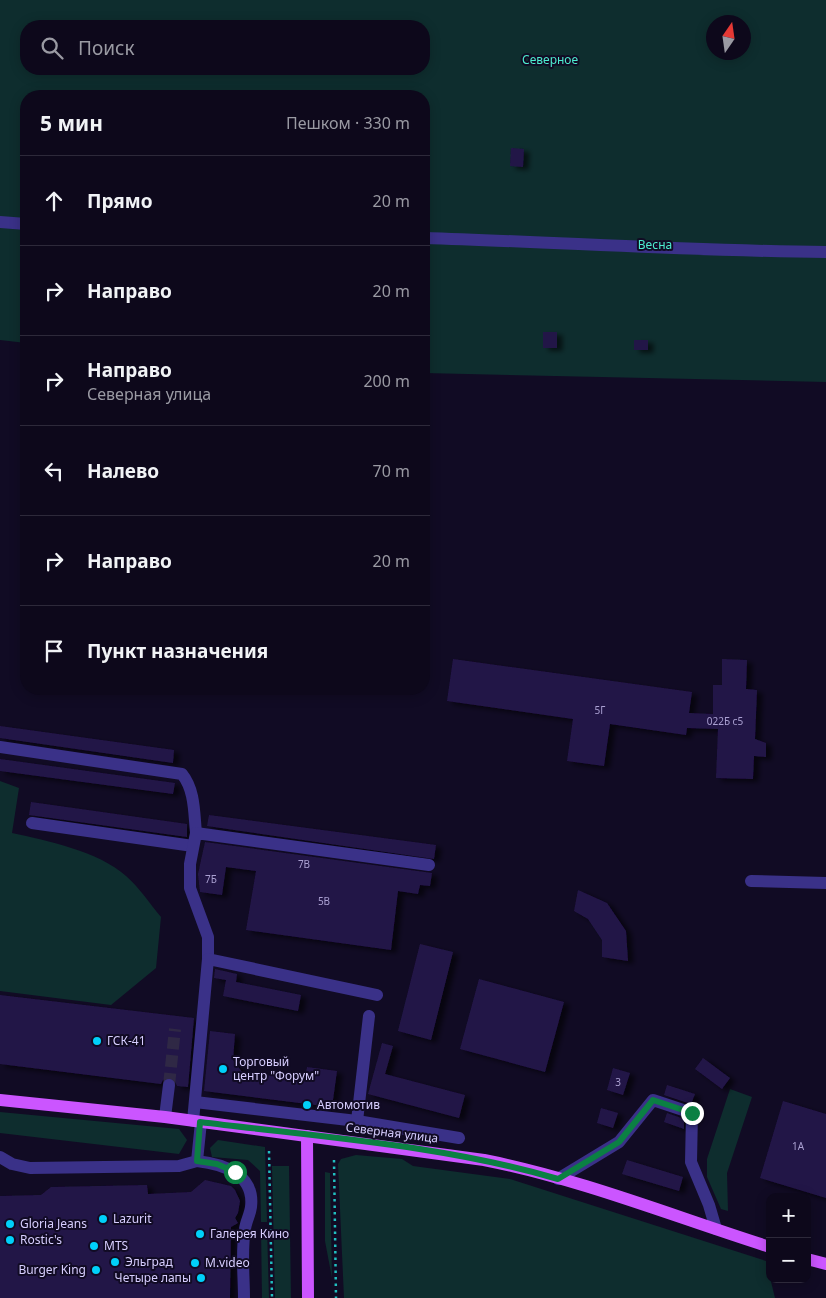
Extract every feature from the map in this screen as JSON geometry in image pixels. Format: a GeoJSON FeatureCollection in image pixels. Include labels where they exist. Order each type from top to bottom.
{"type":"FeatureCollection","features":[{"type":"Feature","properties":{"kind":"main road","name":"Северная улица"},"geometry":{"type":"LineString","coordinates":[[0,1100],[165,1117],[484,1160],[558,1179],[766,1246]]}},
{"type":"Feature","properties":{"kind":"main road"},"geometry":{"type":"LineString","coordinates":[[307,1136],[308,1298]]}},
{"type":"Feature","properties":{"kind":"main road"},"geometry":{"type":"LineString","coordinates":[[811,1259],[826,1264]]}},
{"type":"Feature","properties":{"kind":"lane"},"geometry":{"type":"LineString","coordinates":[[0,222],[20,224]]}},
{"type":"Feature","properties":{"kind":"lane"},"geometry":{"type":"LineString","coordinates":[[430,238],[669,246],[746,251],[826,252]]}},
{"type":"Feature","properties":{"kind":"lane"},"geometry":{"type":"LineString","coordinates":[[0,747],[182,774],[187,780],[193,804],[196,832],[190,888],[208,936],[208,959],[195,1102],[197,1161]]}},
{"type":"Feature","properties":{"kind":"lane"},"geometry":{"type":"LineString","coordinates":[[32,823],[193,846]]}},
{"type":"Feature","properties":{"kind":"lane"},"geometry":{"type":"LineString","coordinates":[[196,832],[429,865]]}},
{"type":"Feature","properties":{"kind":"lane"},"geometry":{"type":"LineString","coordinates":[[752,881],[826,882]]}},
{"type":"Feature","properties":{"kind":"lane"},"geometry":{"type":"LineString","coordinates":[[208,959],[377,995]]}},
{"type":"Feature","properties":{"kind":"lane"},"geometry":{"type":"LineString","coordinates":[[357,1121],[369,1016]]}},
{"type":"Feature","properties":{"kind":"lane"},"geometry":{"type":"LineString","coordinates":[[165,1117],[169,1085]]}},
{"type":"Feature","properties":{"kind":"lane"},"geometry":{"type":"LineString","coordinates":[[558,1179],[619,1142],[653,1100],[692,1113],[691,1162],[709,1205],[716,1229]]}},
{"type":"Feature","properties":{"kind":"lane"},"geometry":{"type":"LineString","coordinates":[[195,1102],[357,1121],[459,1138]]}},
{"type":"Feature","properties":{"kind":"lane"},"geometry":{"type":"LineString","coordinates":[[0,1157],[12,1164],[30,1168],[179,1166],[197,1161],[217,1164],[230,1169],[245,1180],[250,1191],[251,1208],[245,1228],[244,1298]]}},
{"type":"Feature","properties":{"kind":"path"},"geometry":{"type":"LineString","coordinates":[[269,1151],[272,1298]]}},
{"type":"Feature","properties":{"kind":"path"},"geometry":{"type":"LineString","coordinates":[[334,1160],[336,1298]]}},
{"type":"Feature","properties":{"kind":"green space","name":"Весна"},"geometry":{"type":"Polygon","coordinates":[[[0,0],[826,0],[826,382],[430,373],[430,90],[20,90],[20,342],[0,340],[0,0]]]}},
{"type":"Feature","properties":{"kind":"green space"},"geometry":{"type":"Polygon","coordinates":[[[0,781],[19,788],[12,833],[72,848],[115,867],[131,880],[161,917],[156,968],[111,1005],[0,991],[0,781]]]}},
{"type":"Feature","properties":{"kind":"green space"},"geometry":{"type":"Polygon","coordinates":[[[730,1089],[752,1097],[727,1173],[728,1211],[721,1209],[707,1177],[707,1159],[730,1089]]]}},
{"type":"Feature","properties":{"kind":"green space"},"geometry":{"type":"Polygon","coordinates":[[[0,1112],[179,1129],[187,1140],[179,1154],[0,1133],[0,1112]]]}},
{"type":"Feature","properties":{"kind":"green space"},"geometry":{"type":"Polygon","coordinates":[[[218,1140],[265,1147],[267,1222],[261,1222],[260,1171],[248,1160],[212,1157],[210,1148],[218,1140]]]}},
{"type":"Feature","properties":{"kind":"green space"},"geometry":{"type":"Polygon","coordinates":[[[356,1155],[402,1159],[413,1166],[510,1179],[766,1261],[766,1283],[771,1283],[775,1298],[344,1298],[338,1164],[341,1159],[356,1155]]]}},
{"type":"Feature","properties":{"kind":"green space"},"geometry":{"type":"Polygon","coordinates":[[[272,1166],[289,1166],[291,1298],[275,1298],[272,1166]]]}},
{"type":"Feature","properties":{"kind":"green space"},"geometry":{"type":"Polygon","coordinates":[[[325,1172],[330,1173],[332,1278],[325,1241],[325,1172]]]}},
{"type":"Feature","properties":{"kind":"green space"},"geometry":{"type":"Polygon","coordinates":[[[261,1228],[267,1228],[269,1298],[262,1298],[261,1228]]]}},
{"type":"Feature","properties":{"kind":"building"},"geometry":{"type":"Polygon","coordinates":[[[511,148],[524,149],[523,167],[510,166],[511,148]]]}},
{"type":"Feature","properties":{"kind":"building"},"geometry":{"type":"Polygon","coordinates":[[[543,332],[557,332],[557,348],[543,348],[543,332]]]}},
{"type":"Feature","properties":{"kind":"building"},"geometry":{"type":"Polygon","coordinates":[[[634,340],[648,340],[648,350],[634,350],[634,340]]]}},
{"type":"Feature","properties":{"kind":"building"},"geometry":{"type":"Polygon","coordinates":[[[453,659],[692,692],[689,713],[713,714],[713,685],[722,685],[722,659],[747,660],[746,689],[757,690],[755,739],[766,743],[766,757],[754,756],[753,779],[716,778],[718,729],[687,728],[686,735],[610,724],[604,766],[567,761],[573,719],[447,701],[453,659]]]}},
{"type":"Feature","properties":{"kind":"building"},"geometry":{"type":"Polygon","coordinates":[[[0,726],[174,750],[173,763],[0,738],[0,726]]]}},
{"type":"Feature","properties":{"kind":"building"},"geometry":{"type":"Polygon","coordinates":[[[0,759],[175,783],[173,794],[0,771],[0,759]]]}},
{"type":"Feature","properties":{"kind":"building"},"geometry":{"type":"Polygon","coordinates":[[[31,802],[187,824],[187,837],[29,815],[31,802]]]}},
{"type":"Feature","properties":{"kind":"building"},"geometry":{"type":"Polygon","coordinates":[[[209,815],[436,845],[434,859],[207,826],[209,815]]]}},
{"type":"Feature","properties":{"kind":"building"},"geometry":{"type":"Polygon","coordinates":[[[205,842],[432,873],[430,886],[420,885],[418,894],[398,891],[391,950],[246,930],[256,871],[226,867],[222,895],[200,892],[198,874],[205,842]]]}},
{"type":"Feature","properties":{"kind":"building"},"geometry":{"type":"Polygon","coordinates":[[[578,890],[607,903],[626,931],[628,961],[602,957],[602,940],[588,919],[574,911],[578,890]]]}},
{"type":"Feature","properties":{"kind":"building"},"geometry":{"type":"Polygon","coordinates":[[[420,944],[453,952],[431,1040],[398,1031],[420,944]]]}},
{"type":"Feature","properties":{"kind":"building"},"geometry":{"type":"Polygon","coordinates":[[[215,969],[237,974],[236,982],[301,995],[298,1011],[223,996],[226,980],[214,978],[215,969]]]}},
{"type":"Feature","properties":{"kind":"building"},"geometry":{"type":"Polygon","coordinates":[[[479,979],[564,1002],[545,1072],[460,1049],[479,979]]]}},
{"type":"Feature","properties":{"kind":"building","name":"ГСК-41"},"geometry":{"type":"Polygon","coordinates":[[[0,995],[194,1018],[188,1087],[177,1086],[174,1079],[170,1077],[163,1080],[161,1084],[0,1064],[0,995]]]}},
{"type":"Feature","properties":{"kind":"building","name":"Торговый центр \"Форум\""},"geometry":{"type":"Polygon","coordinates":[[[210,1031],[235,1034],[233,1060],[242,1072],[305,1080],[307,1067],[337,1071],[332,1107],[204,1091],[210,1031]]]}},
{"type":"Feature","properties":{"kind":"building"},"geometry":{"type":"Polygon","coordinates":[[[382,1043],[393,1046],[385,1074],[465,1095],[459,1118],[368,1094],[382,1043]]]}},
{"type":"Feature","properties":{"kind":"building"},"geometry":{"type":"Polygon","coordinates":[[[703,1058],[730,1078],[722,1089],[695,1069],[703,1058]]]}},
{"type":"Feature","properties":{"kind":"building"},"geometry":{"type":"Polygon","coordinates":[[[613,1068],[630,1073],[623,1095],[607,1090],[613,1068]]]}},
{"type":"Feature","properties":{"kind":"building"},"geometry":{"type":"Polygon","coordinates":[[[667,1085],[695,1094],[691,1104],[664,1095],[667,1085]]]}},
{"type":"Feature","properties":{"kind":"building"},"geometry":{"type":"Polygon","coordinates":[[[783,1101],[826,1114],[826,1198],[760,1178],[783,1101]]]}},
{"type":"Feature","properties":{"kind":"building"},"geometry":{"type":"Polygon","coordinates":[[[601,1108],[618,1113],[613,1128],[597,1123],[601,1108]]]}},
{"type":"Feature","properties":{"kind":"building"},"geometry":{"type":"Polygon","coordinates":[[[667,1113],[684,1119],[684,1129],[664,1122],[667,1113]]]}},
{"type":"Feature","properties":{"kind":"building"},"geometry":{"type":"Polygon","coordinates":[[[627,1160],[683,1177],[679,1191],[622,1174],[627,1160]]]}},
{"type":"Feature","properties":{"kind":"building","name":"Эльград"},"geometry":{"type":"Polygon","coordinates":[[[205,1180],[231,1186],[240,1201],[235,1218],[238,1223],[231,1227],[230,1298],[0,1298],[0,1196],[41,1195],[51,1187],[147,1185],[148,1194],[191,1192],[205,1180]]]}},
{"type":"Feature","properties":{"kind":"tunnel"},"geometry":{"type":"LineString","coordinates":[[169,1085],[175,1029]]}},
{"type":"Feature","properties":{"kind":"place","name":"ГСК-41"},"geometry":{"type":"Point","coordinates":[97,1041]}},
{"type":"Feature","properties":{"kind":"place","name":"Торговый центр \"Форум\""},"geometry":{"type":"Point","coordinates":[223,1069]}},
{"type":"Feature","properties":{"kind":"place","name":"Автомотив"},"geometry":{"type":"Point","coordinates":[307,1105]}},
{"type":"Feature","properties":{"kind":"place","name":"Lazurit"},"geometry":{"type":"Point","coordinates":[103,1219]}},
{"type":"Feature","properties":{"kind":"place","name":"Gloria Jeans"},"geometry":{"type":"Point","coordinates":[10,1224]}},
{"type":"Feature","properties":{"kind":"place","name":"Галерея Кино"},"geometry":{"type":"Point","coordinates":[200,1234]}},
{"type":"Feature","properties":{"kind":"place","name":"Rostic's"},"geometry":{"type":"Point","coordinates":[10,1240]}},
{"type":"Feature","properties":{"kind":"place","name":"MTS"},"geometry":{"type":"Point","coordinates":[94,1246]}},
{"type":"Feature","properties":{"kind":"place","name":"Эльград"},"geometry":{"type":"Point","coordinates":[115,1262]}},
{"type":"Feature","properties":{"kind":"place","name":"M.video"},"geometry":{"type":"Point","coordinates":[195,1263]}},
{"type":"Feature","properties":{"kind":"place","name":"Burger King"},"geometry":{"type":"Point","coordinates":[96,1270]}},
{"type":"Feature","properties":{"kind":"place","name":"Четыре лапы"},"geometry":{"type":"Point","coordinates":[201,1278]}},
{"type":"Feature","properties":{"kind":"route"},"geometry":{"type":"LineString","coordinates":[[235,1172],[217,1164],[197,1161],[200,1122],[454,1155],[509,1165],[558,1179],[619,1142],[653,1100],[692,1113]]}},
{"type":"Feature","properties":{"kind":"park label","name":"Северное"},"geometry":{"type":"Point","coordinates":[550,60]}}]}
